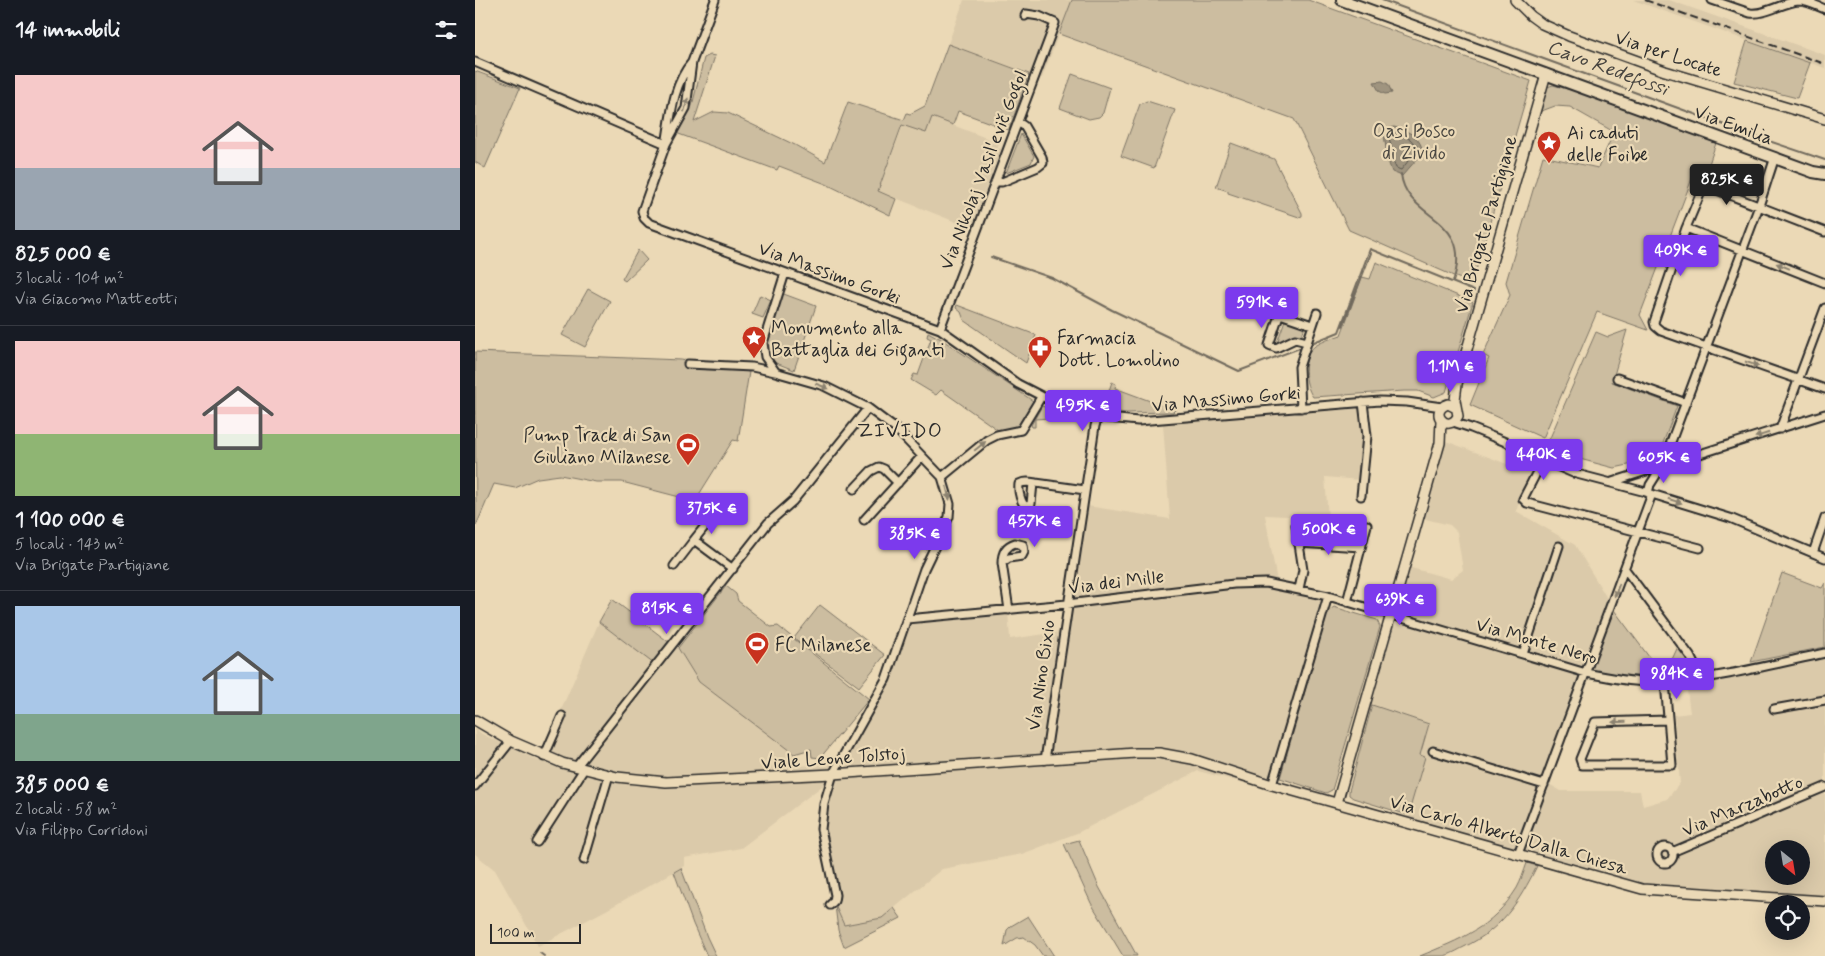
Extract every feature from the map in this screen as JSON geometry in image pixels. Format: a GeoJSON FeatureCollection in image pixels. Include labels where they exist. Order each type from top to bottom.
{"type":"FeatureCollection","features":[{"type":"Feature","properties":{"kind":"main road","name":"Via Emilia"},"geometry":{"type":"LineString","coordinates":[[1342,0],[1825,174]]}},
{"type":"Feature","properties":{"kind":"main road","name":"Via Emilia"},"geometry":{"type":"LineString","coordinates":[[1805,168],[1825,168]]}},
{"type":"Feature","properties":{"kind":"street"},"geometry":{"type":"LineString","coordinates":[[666,144],[687,108],[692,62],[715,0]]}},
{"type":"Feature","properties":{"kind":"street","name":"Via per Locate"},"geometry":{"type":"LineString","coordinates":[[1515,0],[1536,20],[1569,36],[1680,76],[1824,118]]}},
{"type":"Feature","properties":{"kind":"street"},"geometry":{"type":"LineString","coordinates":[[1712,0],[1756,14],[1800,1],[1825,9]]}},
{"type":"Feature","properties":{"kind":"street","name":"Via Nikolaj Vasil'evič Gogol"},"geometry":{"type":"LineString","coordinates":[[940,329],[1055,23],[1031,14],[1026,14],[1025,16]]}},
{"type":"Feature","properties":{"kind":"street"},"geometry":{"type":"LineString","coordinates":[[475,62],[666,144]]}},
{"type":"Feature","properties":{"kind":"street"},"geometry":{"type":"LineString","coordinates":[[666,144],[673,102],[686,69],[692,62]]}},
{"type":"Feature","properties":{"kind":"street","name":"Via Brigate Partigiane"},"geometry":{"type":"LineString","coordinates":[[1337,803],[1448,415],[1455,400],[1457,384],[1546,74]]}},
{"type":"Feature","properties":{"kind":"street"},"geometry":{"type":"LineString","coordinates":[[995,182],[1002,182],[1038,167],[1043,163],[1042,157],[1024,126],[1018,122]]}},
{"type":"Feature","properties":{"kind":"street","name":"Via Massimo Gorki"},"geometry":{"type":"LineString","coordinates":[[666,144],[642,211],[646,221],[940,329],[1018,384],[1041,397],[1076,411],[1098,417],[1153,421],[1363,402],[1392,401],[1422,404],[1573,473],[1611,482],[1730,518],[1825,558]]}},
{"type":"Feature","properties":{"kind":"street"},"geometry":{"type":"LineString","coordinates":[[1651,485],[1663,466],[1759,206],[1775,157]]}},
{"type":"Feature","properties":{"kind":"street"},"geometry":{"type":"LineString","coordinates":[[1825,232],[1704,185],[1686,228],[1654,324],[1661,331],[1825,389]]}},
{"type":"Feature","properties":{"kind":"street"},"geometry":{"type":"LineString","coordinates":[[1686,228],[1825,283]]}},
{"type":"Feature","properties":{"kind":"street"},"geometry":{"type":"LineString","coordinates":[[775,372],[765,357],[763,343],[785,273]]}},
{"type":"Feature","properties":{"kind":"street"},"geometry":{"type":"LineString","coordinates":[[1780,429],[1825,308]]}},
{"type":"Feature","properties":{"kind":"street"},"geometry":{"type":"LineString","coordinates":[[1301,408],[1298,374],[1303,352],[1317,313]]}},
{"type":"Feature","properties":{"kind":"street"},"geometry":{"type":"LineString","coordinates":[[1307,342],[1295,339],[1276,348],[1269,345],[1279,315],[1312,325]]}},
{"type":"Feature","properties":{"kind":"street"},"geometry":{"type":"LineString","coordinates":[[688,364],[752,367],[775,372],[818,384],[868,408],[889,423],[942,477],[949,497],[951,510],[924,569],[895,657],[882,689],[833,774],[824,804],[821,820],[822,836],[835,895],[834,901],[829,905]]}},
{"type":"Feature","properties":{"kind":"street"},"geometry":{"type":"LineString","coordinates":[[1617,378],[1685,403]]}},
{"type":"Feature","properties":{"kind":"street"},"geometry":{"type":"LineString","coordinates":[[942,477],[987,440],[997,435],[1021,430],[1041,397]]}},
{"type":"Feature","properties":{"kind":"street"},"geometry":{"type":"LineString","coordinates":[[1361,496],[1367,436],[1363,402]]}},
{"type":"Feature","properties":{"kind":"street"},"geometry":{"type":"LineString","coordinates":[[537,842],[580,768],[773,517],[793,501],[868,408]]}},
{"type":"Feature","properties":{"kind":"street"},"geometry":{"type":"LineString","coordinates":[[1611,482],[1825,414]]}},
{"type":"Feature","properties":{"kind":"street","name":"Via Nino Bixio"},"geometry":{"type":"LineString","coordinates":[[1045,760],[1067,604],[1098,417]]}},
{"type":"Feature","properties":{"kind":"street"},"geometry":{"type":"LineString","coordinates":[[864,520],[922,456]]}},
{"type":"Feature","properties":{"kind":"street"},"geometry":{"type":"LineString","coordinates":[[1543,460],[1523,499],[1527,503],[1700,548]]}},
{"type":"Feature","properties":{"kind":"street"},"geometry":{"type":"LineString","coordinates":[[854,488],[877,467],[884,469],[897,483]]}},
{"type":"Feature","properties":{"kind":"street"},"geometry":{"type":"LineString","coordinates":[[1518,854],[1639,533],[1650,494],[1652,469]]}},
{"type":"Feature","properties":{"kind":"street"},"geometry":{"type":"LineString","coordinates":[[1033,483],[1085,490]]}},
{"type":"Feature","properties":{"kind":"street"},"geometry":{"type":"LineString","coordinates":[[674,566],[713,516]]}},
{"type":"Feature","properties":{"kind":"street"},"geometry":{"type":"LineString","coordinates":[[1813,553],[1825,518]]}},
{"type":"Feature","properties":{"kind":"street"},"geometry":{"type":"LineString","coordinates":[[1296,525],[1303,570],[1299,589]]}},
{"type":"Feature","properties":{"kind":"street"},"geometry":{"type":"LineString","coordinates":[[1347,602],[1367,525]]}},
{"type":"Feature","properties":{"kind":"street"},"geometry":{"type":"LineString","coordinates":[[694,540],[733,569]]}},
{"type":"Feature","properties":{"kind":"street"},"geometry":{"type":"LineString","coordinates":[[1298,543],[1361,547]]}},
{"type":"Feature","properties":{"kind":"street"},"geometry":{"type":"LineString","coordinates":[[1523,654],[1559,546]]}},
{"type":"Feature","properties":{"kind":"street"},"geometry":{"type":"LineString","coordinates":[[1002,563],[1009,610]]}},
{"type":"Feature","properties":{"kind":"street"},"geometry":{"type":"LineString","coordinates":[[1625,569],[1690,656],[1701,678]]}},
{"type":"Feature","properties":{"kind":"street","name":"Via dei Mille"},"geometry":{"type":"LineString","coordinates":[[907,619],[1067,604],[1246,583],[1274,583],[1328,596],[1391,615]]}},
{"type":"Feature","properties":{"kind":"street"},"geometry":{"type":"LineString","coordinates":[[1272,785],[1328,596]]}},
{"type":"Feature","properties":{"kind":"street","name":"Via Monte Nero"},"geometry":{"type":"LineString","coordinates":[[1391,615],[1586,673],[1627,680],[1665,682],[1701,678],[1825,653]]}},
{"type":"Feature","properties":{"kind":"street"},"geometry":{"type":"LineString","coordinates":[[1665,682],[1672,765],[1582,765],[1580,760],[1595,722],[1668,720]]}},
{"type":"Feature","properties":{"kind":"street"},"geometry":{"type":"LineString","coordinates":[[1775,709],[1825,700]]}},
{"type":"Feature","properties":{"kind":"street"},"geometry":{"type":"LineString","coordinates":[[544,757],[562,716]]}},
{"type":"Feature","properties":{"kind":"street","name":"Viale Leone Tolstoj"},"geometry":{"type":"LineString","coordinates":[[475,720],[544,757],[609,775],[677,782],[833,774],[1151,753],[1180,756],[1204,762]]}},
{"type":"Feature","properties":{"kind":"street"},"geometry":{"type":"LineString","coordinates":[[475,786],[511,741]]}},
{"type":"Feature","properties":{"kind":"street"},"geometry":{"type":"LineString","coordinates":[[1433,751],[1544,785]]}},
{"type":"Feature","properties":{"kind":"street","name":"Via Carlo Alberto Dalla Chiesa"},"geometry":{"type":"LineString","coordinates":[[1204,762],[1272,785],[1642,889],[1811,899],[1825,902]]}},
{"type":"Feature","properties":{"kind":"street"},"geometry":{"type":"LineString","coordinates":[[584,860],[609,775]]}},
{"type":"Feature","properties":{"kind":"street","name":"Via Marzabotto"},"geometry":{"type":"LineString","coordinates":[[1672,852],[1825,787]]}},
{"type":"Feature","properties":{"kind":"shaded area"},"geometry":{"type":"Polygon","coordinates":[[[964,0],[1072,0],[1042,78],[948,44],[964,0]]]}},
{"type":"Feature","properties":{"kind":"shaded area"},"geometry":{"type":"Polygon","coordinates":[[[1633,0],[1669,0],[1825,55],[1825,68],[1633,0]]]}},
{"type":"Feature","properties":{"kind":"shaded area"},"geometry":{"type":"Polygon","coordinates":[[[932,117],[999,143],[997,148],[1001,149],[971,228],[878,191],[903,125],[932,117]]]}},
{"type":"Feature","properties":{"kind":"shaded area"},"geometry":{"type":"Polygon","coordinates":[[[1360,405],[1364,435],[1360,480],[1325,477],[1328,518],[1265,515],[1278,587],[1324,598],[1268,789],[1198,771],[1077,833],[1022,854],[942,869],[882,918],[844,925],[831,895],[818,833],[819,802],[826,783],[741,848],[684,858],[684,866],[538,946],[495,870],[475,854],[475,728],[482,734],[539,761],[599,622],[658,666],[674,646],[678,648],[699,682],[794,754],[796,766],[828,764],[840,753],[869,699],[873,701],[884,684],[905,620],[1008,611],[1010,639],[1067,631],[1087,506],[1170,519],[1163,424],[1360,405]]]}},
{"type":"Feature","properties":{"kind":"shaded area"},"geometry":{"type":"Polygon","coordinates":[[[1443,440],[1531,473],[1516,511],[1575,545],[1608,600],[1542,780],[1561,791],[1640,791],[1643,806],[1667,799],[1680,783],[1674,715],[1690,713],[1686,682],[1825,655],[1825,908],[1810,906],[1810,895],[1765,895],[1765,902],[1650,896],[1633,893],[1404,827],[1425,757],[1420,755],[1429,724],[1367,704],[1408,567],[1451,579],[1463,570],[1457,532],[1450,525],[1421,518],[1443,440]]]}},
{"type":"Feature","properties":{"kind":"green space","name":"Oasi Bosco di Zivido"},"geometry":{"type":"Polygon","coordinates":[[[1072,0],[1308,0],[1531,81],[1472,284],[1349,230],[1294,119],[1059,34],[1072,0]]]}},
{"type":"Feature","properties":{"kind":"green space"},"geometry":{"type":"Polygon","coordinates":[[[1747,41],[1810,63],[1797,98],[1734,82],[1747,41]]]}},
{"type":"Feature","properties":{"kind":"green space"},"geometry":{"type":"Polygon","coordinates":[[[948,44],[1029,74],[1009,130],[958,111],[953,125],[932,117],[926,133],[902,125],[878,191],[896,199],[890,215],[826,184],[779,166],[777,170],[676,133],[692,106],[704,58],[710,55],[715,56],[694,122],[714,112],[728,113],[795,145],[825,162],[848,102],[904,120],[907,113],[910,114],[925,106],[948,44]]]}},
{"type":"Feature","properties":{"kind":"green space"},"geometry":{"type":"Polygon","coordinates":[[[475,71],[520,88],[485,168],[475,162],[475,71]]]}},
{"type":"Feature","properties":{"kind":"green space"},"geometry":{"type":"Polygon","coordinates":[[[1072,74],[1110,88],[1103,113],[1099,117],[1089,119],[1060,108],[1072,74]]]}},
{"type":"Feature","properties":{"kind":"green space"},"geometry":{"type":"Polygon","coordinates":[[[1553,85],[1582,93],[1717,140],[1704,179],[1693,176],[1640,315],[1648,330],[1597,312],[1543,438],[1470,405],[1489,358],[1483,355],[1510,295],[1506,282],[1543,156],[1598,168],[1614,132],[1570,107],[1555,106],[1539,112],[1544,88],[1553,85]]]}},
{"type":"Feature","properties":{"kind":"green space"},"geometry":{"type":"Polygon","coordinates":[[[1147,101],[1175,110],[1154,168],[1121,156],[1140,104],[1147,101]]]}},
{"type":"Feature","properties":{"kind":"green space"},"geometry":{"type":"Polygon","coordinates":[[[1021,134],[1034,156],[1031,163],[1006,173],[1021,134]]]}},
{"type":"Feature","properties":{"kind":"green space"},"geometry":{"type":"Polygon","coordinates":[[[1231,143],[1274,159],[1302,216],[1299,217],[1228,193],[1228,191],[1216,187],[1231,143]]]}},
{"type":"Feature","properties":{"kind":"green space"},"geometry":{"type":"Polygon","coordinates":[[[638,250],[647,260],[625,281],[622,279],[638,250]]]}},
{"type":"Feature","properties":{"kind":"green space"},"geometry":{"type":"Polygon","coordinates":[[[1376,262],[1473,302],[1446,392],[1434,397],[1418,391],[1404,391],[1313,397],[1305,371],[1308,357],[1315,346],[1341,335],[1362,277],[1370,279],[1376,262]]]}},
{"type":"Feature","properties":{"kind":"green space"},"geometry":{"type":"Polygon","coordinates":[[[588,289],[610,301],[585,347],[562,335],[588,289]]]}},
{"type":"Feature","properties":{"kind":"green space"},"geometry":{"type":"Polygon","coordinates":[[[781,293],[816,306],[794,370],[771,361],[766,351],[768,337],[781,293]]]}},
{"type":"Feature","properties":{"kind":"green space"},"geometry":{"type":"Polygon","coordinates":[[[760,295],[771,300],[763,318],[752,314],[760,295]]]}},
{"type":"Feature","properties":{"kind":"green space"},"geometry":{"type":"Polygon","coordinates":[[[957,305],[1036,335],[1026,363],[964,320],[961,312],[956,308],[957,305]]]}},
{"type":"Feature","properties":{"kind":"green space"},"geometry":{"type":"Polygon","coordinates":[[[1285,320],[1305,326],[1301,338],[1276,346],[1285,320]]]}},
{"type":"Feature","properties":{"kind":"green space"},"geometry":{"type":"Polygon","coordinates":[[[1627,330],[1612,382],[1677,406],[1657,459],[1614,468],[1572,457],[1546,447],[1596,332],[1608,337],[1627,330]]]}},
{"type":"Feature","properties":{"kind":"green space"},"geometry":{"type":"Polygon","coordinates":[[[928,332],[1033,401],[1017,427],[998,430],[941,390],[936,395],[911,380],[914,374],[918,375],[931,339],[927,337],[928,332]]]}},
{"type":"Feature","properties":{"kind":"green space"},"geometry":{"type":"Polygon","coordinates":[[[475,352],[681,360],[749,372],[738,441],[733,440],[695,501],[622,482],[596,482],[560,475],[538,478],[515,488],[494,484],[476,526],[475,352]]]}},
{"type":"Feature","properties":{"kind":"green space"},"geometry":{"type":"Polygon","coordinates":[[[1112,382],[1116,384],[1115,388],[1169,408],[1171,404],[1175,405],[1176,409],[1173,412],[1126,413],[1102,410],[1112,382]]]}},
{"type":"Feature","properties":{"kind":"green space"},"geometry":{"type":"Polygon","coordinates":[[[1042,406],[1066,417],[1035,419],[1035,427],[1032,427],[1031,425],[1042,406]]]}},
{"type":"Feature","properties":{"kind":"green space"},"geometry":{"type":"Polygon","coordinates":[[[1782,573],[1822,588],[1825,583],[1825,647],[1751,662],[1782,573]]]}},
{"type":"Feature","properties":{"kind":"green space","name":"FC Milanese"},"geometry":{"type":"Polygon","coordinates":[[[726,586],[736,594],[738,601],[771,627],[778,626],[869,699],[820,758],[812,757],[811,749],[794,754],[699,682],[678,648],[726,586]]]}},
{"type":"Feature","properties":{"kind":"green space"},"geometry":{"type":"Polygon","coordinates":[[[612,599],[670,643],[654,664],[599,622],[612,599]]]}},
{"type":"Feature","properties":{"kind":"green space"},"geometry":{"type":"Polygon","coordinates":[[[820,605],[885,655],[859,687],[794,638],[820,605]]]}},
{"type":"Feature","properties":{"kind":"green space"},"geometry":{"type":"Polygon","coordinates":[[[1334,607],[1377,620],[1380,627],[1332,790],[1326,793],[1280,778],[1328,611],[1334,607]]]}},
{"type":"Feature","properties":{"kind":"green space"},"geometry":{"type":"Polygon","coordinates":[[[1614,610],[1664,677],[1632,676],[1591,670],[1614,610]]]}},
{"type":"Feature","properties":{"kind":"green space"},"geometry":{"type":"Polygon","coordinates":[[[1680,642],[1699,674],[1664,677],[1680,642]]]}},
{"type":"Feature","properties":{"kind":"green space"},"geometry":{"type":"Polygon","coordinates":[[[1372,705],[1429,724],[1420,755],[1425,757],[1408,815],[1353,798],[1349,795],[1372,705]]]}},
{"type":"Feature","properties":{"kind":"green space"},"geometry":{"type":"Polygon","coordinates":[[[1079,840],[1099,887],[1137,956],[1123,956],[1091,903],[1064,844],[1079,840]]]}},
{"type":"Feature","properties":{"kind":"green space"},"geometry":{"type":"Polygon","coordinates":[[[1527,863],[1537,866],[1516,903],[1489,932],[1448,955],[1420,956],[1462,938],[1486,923],[1507,902],[1517,888],[1527,863]]]}},
{"type":"Feature","properties":{"kind":"green space"},"geometry":{"type":"Polygon","coordinates":[[[681,868],[716,956],[707,956],[693,924],[674,872],[681,868]]]}},
{"type":"Feature","properties":{"kind":"green space"},"geometry":{"type":"Polygon","coordinates":[[[835,905],[844,925],[882,918],[894,908],[901,918],[844,947],[838,930],[835,905]]]}},
{"type":"Feature","properties":{"kind":"green space"},"geometry":{"type":"Polygon","coordinates":[[[1028,916],[1054,956],[1043,956],[1035,945],[1024,937],[1017,938],[1004,946],[1007,930],[1028,916]]]}},
{"type":"Feature","properties":{"kind":"water"},"geometry":{"type":"Polygon","coordinates":[[[1382,81],[1388,84],[1392,93],[1385,94],[1379,91],[1374,82],[1382,81]]]}},
{"type":"Feature","properties":{"kind":"water"},"geometry":{"type":"Polygon","coordinates":[[[1394,127],[1411,134],[1418,140],[1422,148],[1418,158],[1402,176],[1392,172],[1388,161],[1384,135],[1389,128],[1394,127]]]}},
{"type":"Feature","properties":{"kind":"waterway","name":"Cavo Redefossi"},"geometry":{"type":"LineString","coordinates":[[1382,0],[1825,160]]}},
{"type":"Feature","properties":{"kind":"waterway"},"geometry":{"type":"LineString","coordinates":[[1401,174],[1406,189],[1414,201],[1448,231],[1455,243],[1457,260],[1453,282]]}},
{"type":"Feature","properties":{"kind":"waterway"},"geometry":{"type":"LineString","coordinates":[[1309,344],[1339,332],[1370,249],[1474,291]]}},
{"type":"Feature","properties":{"kind":"waterway"},"geometry":{"type":"LineString","coordinates":[[1343,326],[1371,253]]}},
{"type":"Feature","properties":{"kind":"waterway"},"geometry":{"type":"LineString","coordinates":[[991,257],[1052,278],[1112,310],[1239,371],[1305,346]]}},
{"type":"Feature","properties":{"kind":"waterway"},"geometry":{"type":"LineString","coordinates":[[540,953],[544,956]]}},
{"type":"Feature","properties":{"kind":"railway"},"geometry":{"type":"LineString","coordinates":[[1645,0],[1825,64]]}},
{"type":"Feature","properties":{"kind":"place","name":"Ai caduti delle Foibe"},"geometry":{"type":"Point","coordinates":[1549,164]}},
{"type":"Feature","properties":{"kind":"place","name":"Monumento alla Battaglia dei Giganti"},"geometry":{"type":"Point","coordinates":[754,359]}},
{"type":"Feature","properties":{"kind":"place","name":"Farmacia Dott. Lomolino"},"geometry":{"type":"Point","coordinates":[1040,369]}},
{"type":"Feature","properties":{"kind":"place","name":"Pump Track di San Giuliano Milanese"},"geometry":{"type":"Point","coordinates":[688,466]}},
{"type":"Feature","properties":{"kind":"place","name":"FC Milanese"},"geometry":{"type":"Point","coordinates":[757,665]}},
{"type":"Feature","properties":{"kind":"district","name":"ZIVIDO"},"geometry":{"type":"Point","coordinates":[900,430]}}]}
